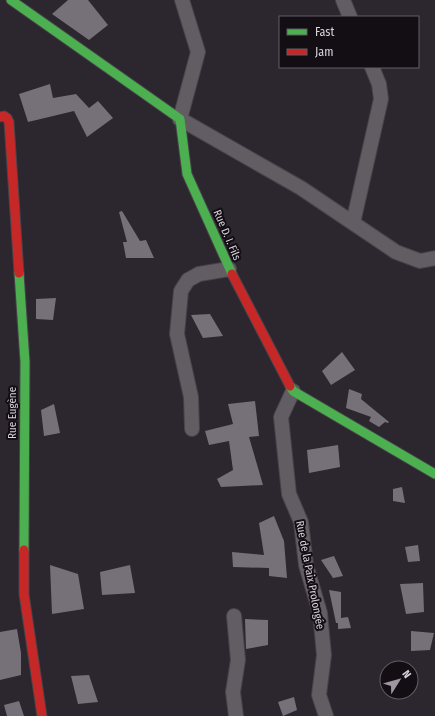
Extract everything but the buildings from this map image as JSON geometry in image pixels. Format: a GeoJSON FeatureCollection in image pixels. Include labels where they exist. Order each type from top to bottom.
{"type":"FeatureCollection","features":[{"type":"Feature","properties":{"kind":"street"},"geometry":{"type":"LineString","coordinates":[[11,0],[180,120],[301,188],[396,252],[420,261],[435,258]]}},
{"type":"Feature","properties":{"kind":"street"},"geometry":{"type":"LineString","coordinates":[[180,120],[198,52],[182,0]]}},
{"type":"Feature","properties":{"kind":"street"},"geometry":{"type":"LineString","coordinates":[[343,0],[350,16]]}},
{"type":"Feature","properties":{"kind":"street"},"geometry":{"type":"LineString","coordinates":[[353,223],[381,99],[379,84],[372,68]]}},
{"type":"Feature","properties":{"kind":"street","name":"Rue Eugène"},"geometry":{"type":"LineString","coordinates":[[0,117],[4,116],[9,122],[24,362],[24,594],[42,716]]}},
{"type":"Feature","properties":{"kind":"street","name":"Rue D. I. Fils"},"geometry":{"type":"LineString","coordinates":[[180,120],[187,174],[228,269],[293,391]]}},
{"type":"Feature","properties":{"kind":"street"},"geometry":{"type":"LineString","coordinates":[[192,429],[190,397],[177,334],[182,291],[188,280],[199,274],[228,269]]}},
{"type":"Feature","properties":{"kind":"street"},"geometry":{"type":"LineString","coordinates":[[293,391],[435,474]]}},
{"type":"Feature","properties":{"kind":"street","name":"Rue de la Paix Prolongée"},"geometry":{"type":"LineString","coordinates":[[293,391],[281,416],[289,494],[301,522],[306,565],[320,613],[324,654],[319,695],[326,716]]}},
{"type":"Feature","properties":{"kind":"street"},"geometry":{"type":"LineString","coordinates":[[234,616],[238,660],[232,692],[236,716]]}},
{"type":"Feature","properties":{"kind":"traffic: fast"},"geometry":{"type":"LineString","coordinates":[[11,0],[180,119],[187,174],[232,274]]}},
{"type":"Feature","properties":{"kind":"traffic: fast"},"geometry":{"type":"LineString","coordinates":[[19,273],[25,362],[24,550]]}},
{"type":"Feature","properties":{"kind":"traffic: fast"},"geometry":{"type":"LineString","coordinates":[[290,386],[293,391],[435,474]]}},
{"type":"Feature","properties":{"kind":"traffic: jam"},"geometry":{"type":"LineString","coordinates":[[0,117],[4,116],[9,122],[19,273]]}},
{"type":"Feature","properties":{"kind":"traffic: jam"},"geometry":{"type":"LineString","coordinates":[[232,274],[290,386]]}},
{"type":"Feature","properties":{"kind":"traffic: jam"},"geometry":{"type":"LineString","coordinates":[[24,550],[24,594],[42,716]]}}]}
